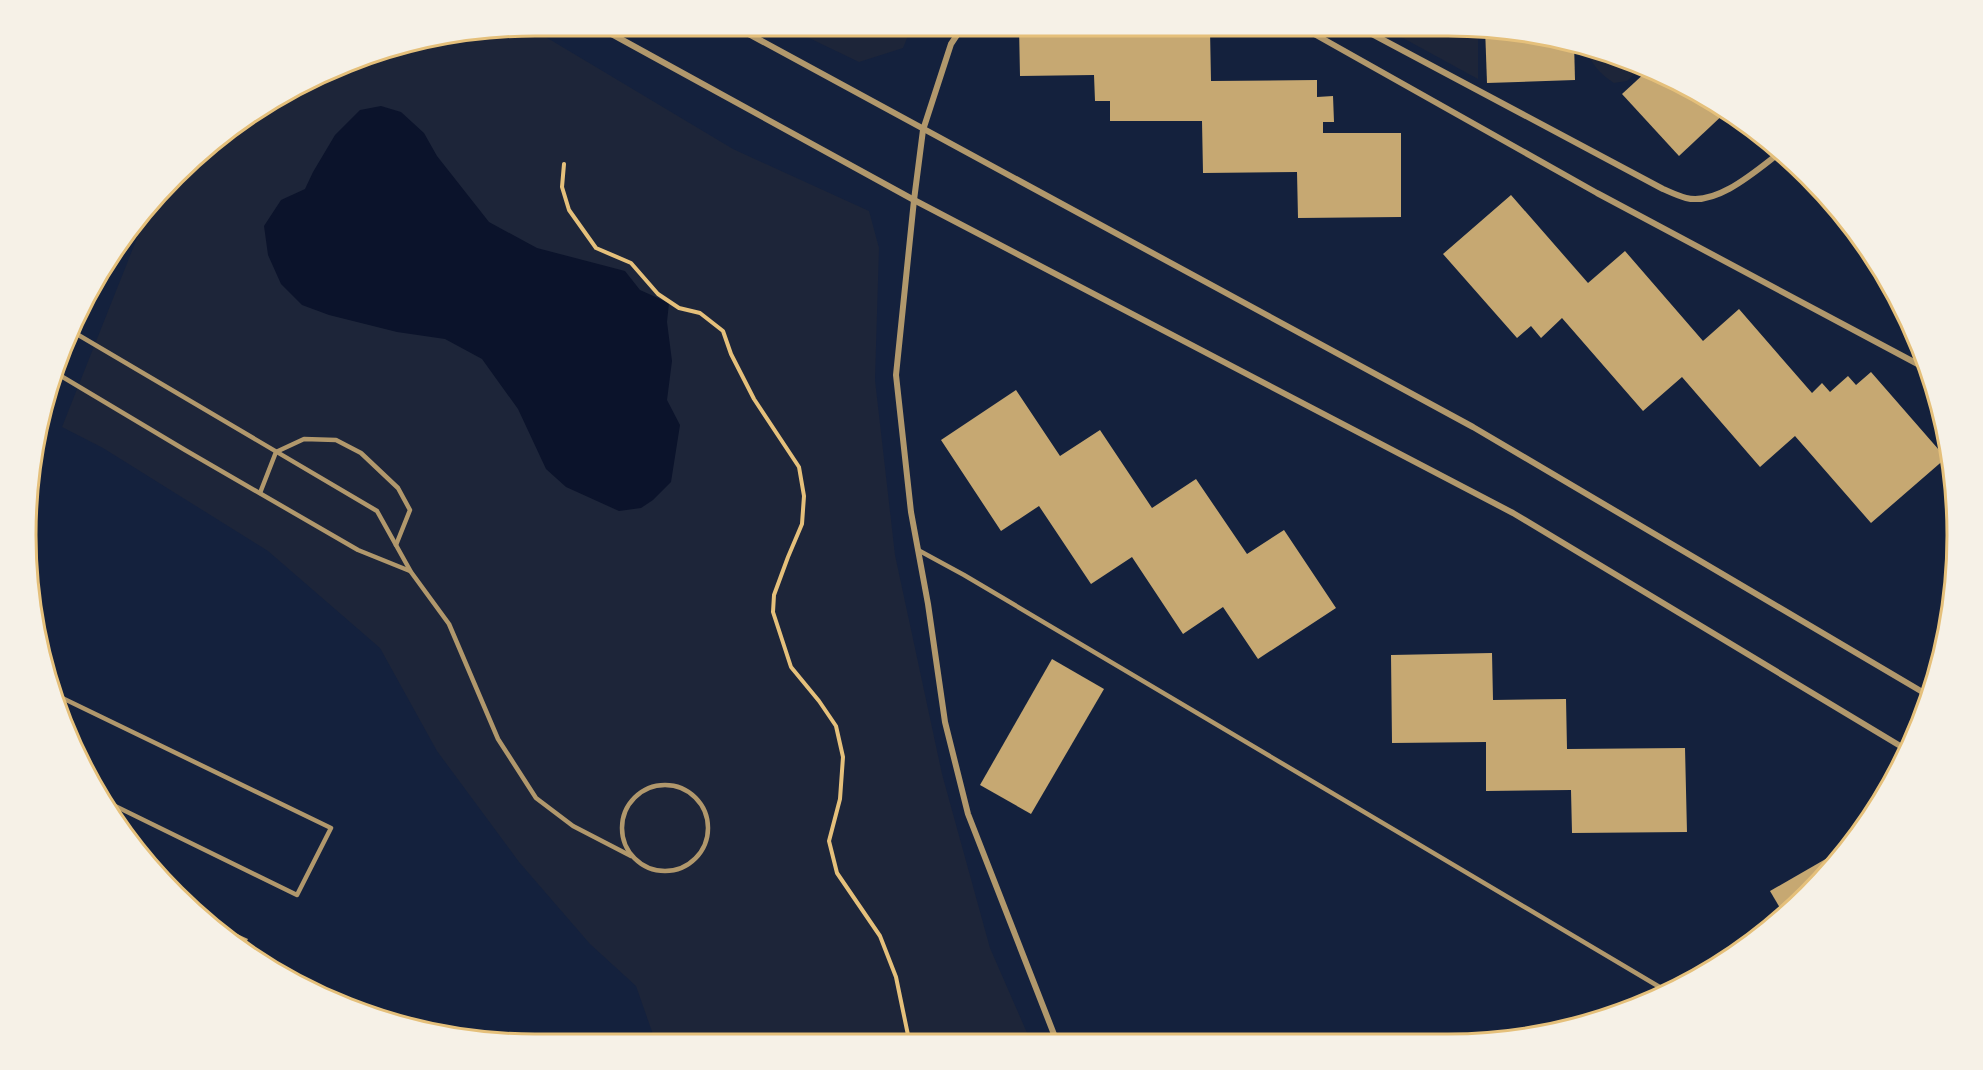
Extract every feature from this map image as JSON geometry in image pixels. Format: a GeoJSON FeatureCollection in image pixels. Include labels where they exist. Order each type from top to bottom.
{"type":"FeatureCollection","features":[{"type":"Feature","properties":{"kind":"street"},"geometry":{"type":"LineString","coordinates":[[615,36],[914,200],[1513,513],[1900,746]]}},
{"type":"Feature","properties":{"kind":"street"},"geometry":{"type":"LineString","coordinates":[[752,36],[1473,427],[1922,692]]}},
{"type":"Feature","properties":{"kind":"street"},"geometry":{"type":"LineString","coordinates":[[956,36],[951,44],[923,130],[896,375],[911,512],[945,722],[968,814],[1054,1034]]}},
{"type":"Feature","properties":{"kind":"street"},"geometry":{"type":"LineString","coordinates":[[1318,36],[1597,193],[1917,363]]}},
{"type":"Feature","properties":{"kind":"street"},"geometry":{"type":"LineString","coordinates":[[1376,36],[1663,189],[1687,198],[1707,198],[1726,191],[1774,157]]}},
{"type":"Feature","properties":{"kind":"lane"},"geometry":{"type":"LineString","coordinates":[[78,335],[377,511],[411,572],[449,624],[498,739],[536,798],[573,826],[631,856],[642,865],[670,872],[684,868],[696,860],[704,848],[708,835],[708,820],[703,807],[694,796],[682,788],[668,785],[653,786],[641,792],[630,802],[624,815],[622,829],[624,843],[631,856]]}},
{"type":"Feature","properties":{"kind":"lane"},"geometry":{"type":"LineString","coordinates":[[62,376],[358,550],[411,572]]}},
{"type":"Feature","properties":{"kind":"lane"},"geometry":{"type":"LineString","coordinates":[[260,493],[276,452],[304,438],[336,440],[361,453],[398,488],[410,510],[396,545]]}},
{"type":"Feature","properties":{"kind":"lane"},"geometry":{"type":"LineString","coordinates":[[918,550],[964,574],[1660,987]]}},
{"type":"Feature","properties":{"kind":"lane"},"geometry":{"type":"LineString","coordinates":[[63,697],[331,828],[297,896],[117,807]]}},
{"type":"Feature","properties":{"kind":"path"},"geometry":{"type":"LineString","coordinates":[[564,164],[562,187],[569,210],[596,248],[631,263],[658,294],[680,308],[700,313],[723,331],[731,354],[754,399],[782,445],[799,467],[804,496],[802,524],[774,595],[773,612],[791,667],[836,726],[843,757],[840,799],[829,841],[837,873],[880,936],[896,977],[906,1034]]}},
{"type":"Feature","properties":{"kind":"shaded area"},"geometry":{"type":"Polygon","coordinates":[[[544,36],[733,149],[869,211],[879,248],[875,380],[895,555],[942,774],[990,948],[1028,1034],[653,1034],[636,986],[590,944],[519,862],[437,751],[380,648],[268,551],[103,448],[62,427],[141,229],[182,182],[231,139],[285,103],[344,74],[406,53],[470,40],[544,36]]]}},
{"type":"Feature","properties":{"kind":"shaded area"},"geometry":{"type":"Polygon","coordinates":[[[805,36],[908,36],[903,48],[859,62],[805,36]]]}},
{"type":"Feature","properties":{"kind":"shaded area"},"geometry":{"type":"Polygon","coordinates":[[[1399,36],[1478,37],[1478,79],[1399,36]]]}},
{"type":"Feature","properties":{"kind":"shaded area"},"geometry":{"type":"Polygon","coordinates":[[[1590,58],[1636,73],[1627,81],[1614,83],[1596,68],[1590,58]]]}},
{"type":"Feature","properties":{"kind":"shaded area"},"geometry":{"type":"Polygon","coordinates":[[[381,106],[401,112],[424,133],[437,156],[489,222],[537,248],[625,271],[640,290],[669,303],[667,322],[672,361],[667,400],[680,425],[671,482],[653,500],[641,508],[619,511],[566,487],[546,469],[518,409],[482,359],[445,339],[397,332],[329,315],[302,305],[281,284],[268,255],[264,226],[281,200],[305,189],[335,135],[360,110],[381,106]]]}},
{"type":"Feature","properties":{"kind":"building"},"geometry":{"type":"Polygon","coordinates":[[[1019,36],[1210,36],[1211,81],[1317,80],[1317,97],[1333,96],[1334,122],[1323,122],[1323,133],[1401,133],[1401,217],[1298,218],[1297,172],[1203,173],[1202,121],[1110,121],[1110,101],[1095,101],[1094,75],[1020,76],[1019,36]]]}},
{"type":"Feature","properties":{"kind":"building"},"geometry":{"type":"Polygon","coordinates":[[[1485,37],[1513,40],[1574,52],[1575,80],[1487,83],[1485,37]]]}},
{"type":"Feature","properties":{"kind":"building"},"geometry":{"type":"Polygon","coordinates":[[[1642,75],[1669,87],[1720,117],[1679,156],[1622,94],[1642,75]]]}},
{"type":"Feature","properties":{"kind":"building"},"geometry":{"type":"Polygon","coordinates":[[[1511,195],[1588,283],[1625,251],[1703,341],[1739,309],[1812,393],[1822,383],[1830,392],[1848,376],[1856,385],[1871,372],[1939,450],[1941,462],[1871,523],[1795,436],[1760,467],[1682,377],[1643,411],[1562,318],[1541,338],[1531,326],[1517,338],[1443,254],[1511,195]]]}},
{"type":"Feature","properties":{"kind":"building"},"geometry":{"type":"Polygon","coordinates":[[[1016,390],[1060,456],[1100,430],[1152,508],[1196,479],[1247,554],[1284,530],[1336,608],[1258,659],[1223,607],[1183,634],[1132,557],[1091,584],[1039,506],[1001,531],[941,440],[1016,390]]]}},
{"type":"Feature","properties":{"kind":"building"},"geometry":{"type":"Polygon","coordinates":[[[1492,653],[1493,700],[1566,699],[1567,749],[1685,748],[1687,832],[1572,833],[1571,790],[1486,791],[1486,742],[1392,743],[1391,655],[1492,653]]]}},
{"type":"Feature","properties":{"kind":"building"},"geometry":{"type":"Polygon","coordinates":[[[1052,659],[1104,689],[1031,814],[980,785],[1052,659]]]}},
{"type":"Feature","properties":{"kind":"building"},"geometry":{"type":"Polygon","coordinates":[[[1829,857],[1780,907],[1770,891],[1829,857]]]}},
{"type":"Feature","properties":{"kind":"building"},"geometry":{"type":"Polygon","coordinates":[[[231,931],[248,939],[247,942],[231,931]]]}}]}
